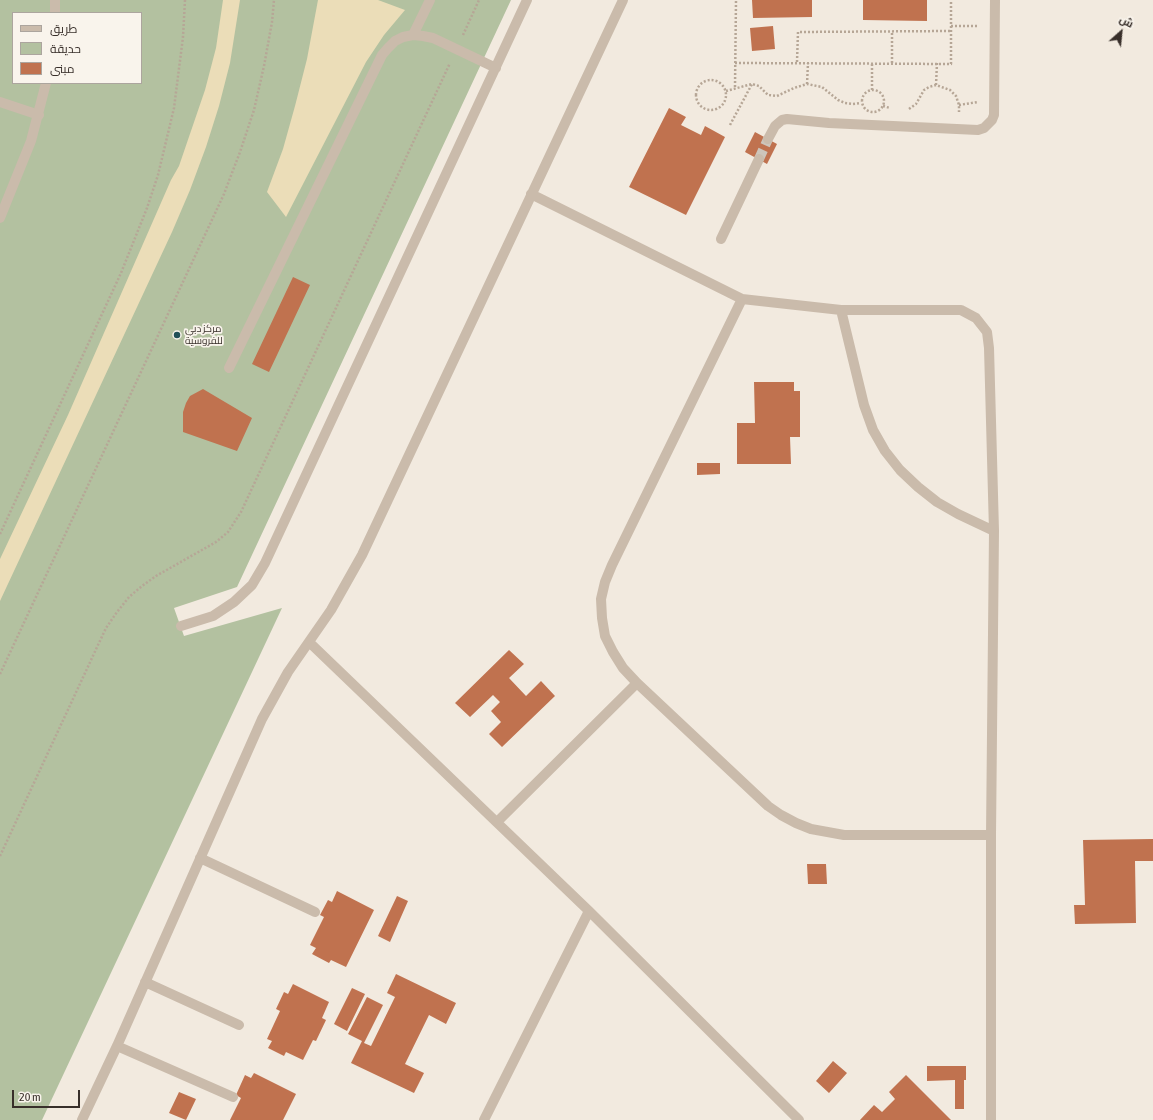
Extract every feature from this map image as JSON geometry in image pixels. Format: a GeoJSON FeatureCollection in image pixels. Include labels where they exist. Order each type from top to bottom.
{"type":"FeatureCollection","features":[{"type":"Feature","properties":{"kind":"street"},"geometry":{"type":"LineString","coordinates":[[55,12],[56,0]]}},
{"type":"Feature","properties":{"kind":"street"},"geometry":{"type":"LineString","coordinates":[[413,35],[430,0]]}},
{"type":"Feature","properties":{"kind":"street"},"geometry":{"type":"LineString","coordinates":[[180,626],[213,616],[234,602],[252,585],[265,563],[527,0]]}},
{"type":"Feature","properties":{"kind":"street"},"geometry":{"type":"LineString","coordinates":[[82,1120],[117,1046],[266,712],[288,672],[335,604],[362,555],[623,0]]}},
{"type":"Feature","properties":{"kind":"street"},"geometry":{"type":"LineString","coordinates":[[768,139],[774,126],[778,122],[786,119],[829,123],[978,130],[984,128],[992,120],[994,115],[995,0]]}},
{"type":"Feature","properties":{"kind":"street"},"geometry":{"type":"LineString","coordinates":[[230,368],[382,55],[388,48],[403,37],[413,35],[423,36],[433,38],[496,68]]}},
{"type":"Feature","properties":{"kind":"street"},"geometry":{"type":"LineString","coordinates":[[0,218],[31,141],[39,115],[46,84]]}},
{"type":"Feature","properties":{"kind":"street"},"geometry":{"type":"LineString","coordinates":[[0,102],[39,115]]}},
{"type":"Feature","properties":{"kind":"street"},"geometry":{"type":"LineString","coordinates":[[721,239],[759,159]]}},
{"type":"Feature","properties":{"kind":"street"},"geometry":{"type":"LineString","coordinates":[[531,194],[742,299],[841,310],[961,310],[976,318],[987,332],[989,348],[994,531],[991,835],[991,1120]]}},
{"type":"Feature","properties":{"kind":"street"},"geometry":{"type":"LineString","coordinates":[[742,299],[605,582],[601,599],[602,618],[605,636],[612,652],[637,684],[768,806],[796,823],[811,829],[844,835],[991,835]]}},
{"type":"Feature","properties":{"kind":"street"},"geometry":{"type":"LineString","coordinates":[[841,310],[864,405],[873,430],[885,451],[904,474],[937,502],[994,531]]}},
{"type":"Feature","properties":{"kind":"street"},"geometry":{"type":"LineString","coordinates":[[309,642],[589,911],[799,1120]]}},
{"type":"Feature","properties":{"kind":"street"},"geometry":{"type":"LineString","coordinates":[[497,822],[637,684]]}},
{"type":"Feature","properties":{"kind":"street"},"geometry":{"type":"LineString","coordinates":[[200,858],[315,912]]}},
{"type":"Feature","properties":{"kind":"street"},"geometry":{"type":"LineString","coordinates":[[484,1120],[589,911]]}},
{"type":"Feature","properties":{"kind":"street"},"geometry":{"type":"LineString","coordinates":[[145,982],[239,1025]]}},
{"type":"Feature","properties":{"kind":"street"},"geometry":{"type":"LineString","coordinates":[[117,1046],[233,1097]]}},
{"type":"Feature","properties":{"kind":"path"},"geometry":{"type":"LineString","coordinates":[[0,534],[121,273],[147,208],[158,174],[174,108],[183,38],[185,0]]}},
{"type":"Feature","properties":{"kind":"path"},"geometry":{"type":"LineString","coordinates":[[0,674],[224,194],[254,110],[264,66],[272,22],[274,0]]}},
{"type":"Feature","properties":{"kind":"path"},"geometry":{"type":"LineString","coordinates":[[0,856],[106,628],[117,612],[129,597],[156,576],[216,542],[228,532],[241,512],[479,0]]}},
{"type":"Feature","properties":{"kind":"path"},"geometry":{"type":"LineString","coordinates":[[735,88],[736,0]]}},
{"type":"Feature","properties":{"kind":"path"},"geometry":{"type":"LineString","coordinates":[[735,63],[808,62],[952,64],[951,0]]}},
{"type":"Feature","properties":{"kind":"path"},"geometry":{"type":"LineString","coordinates":[[951,26],[995,26]]}},
{"type":"Feature","properties":{"kind":"path"},"geometry":{"type":"LineString","coordinates":[[797,62],[798,32],[951,31]]}},
{"type":"Feature","properties":{"kind":"path"},"geometry":{"type":"LineString","coordinates":[[892,32],[892,63]]}},
{"type":"Feature","properties":{"kind":"path"},"geometry":{"type":"LineString","coordinates":[[807,84],[808,62]]}},
{"type":"Feature","properties":{"kind":"path"},"geometry":{"type":"LineString","coordinates":[[872,63],[872,90]]}},
{"type":"Feature","properties":{"kind":"path"},"geometry":{"type":"LineString","coordinates":[[936,85],[937,64]]}},
{"type":"Feature","properties":{"kind":"path"},"geometry":{"type":"LineString","coordinates":[[710,80],[717,81],[726,91],[726,98],[723,104],[712,110],[705,109],[699,105],[696,99],[698,86],[703,82],[710,80]]}},
{"type":"Feature","properties":{"kind":"path"},"geometry":{"type":"LineString","coordinates":[[730,125],[752,84]]}},
{"type":"Feature","properties":{"kind":"path"},"geometry":{"type":"LineString","coordinates":[[726,91],[752,84],[759,86],[768,95],[777,96],[807,84],[822,87],[838,100],[845,103],[861,103]]}},
{"type":"Feature","properties":{"kind":"path"},"geometry":{"type":"LineString","coordinates":[[908,109],[912,108],[916,104],[924,90],[929,87],[936,85],[950,90],[956,96],[959,105],[960,129]]}},
{"type":"Feature","properties":{"kind":"path"},"geometry":{"type":"LineString","coordinates":[[872,90],[878,91],[885,100],[880,111],[874,113],[868,112],[861,103],[862,97],[866,92],[872,90]]}},
{"type":"Feature","properties":{"kind":"path"},"geometry":{"type":"LineString","coordinates":[[883,106],[896,109]]}},
{"type":"Feature","properties":{"kind":"green space","name":"مركز دبي للفروسية"},"geometry":{"type":"Polygon","coordinates":[[[0,0],[511,0],[237,587],[174,608],[184,636],[282,608],[42,1120],[0,1120],[0,0]]]}},
{"type":"Feature","properties":{"kind":"sand"},"geometry":{"type":"Polygon","coordinates":[[[223,0],[240,0],[230,63],[219,106],[206,147],[172,232],[0,601],[0,559],[68,415],[171,180],[179,166],[205,90],[216,48],[223,0]]]}},
{"type":"Feature","properties":{"kind":"sand"},"geometry":{"type":"Polygon","coordinates":[[[318,0],[378,0],[405,10],[384,35],[366,62],[286,217],[267,192],[283,149],[295,106],[307,59],[318,0]]]}},
{"type":"Feature","properties":{"kind":"building"},"geometry":{"type":"Polygon","coordinates":[[[752,0],[812,0],[812,17],[753,18],[752,0]]]}},
{"type":"Feature","properties":{"kind":"building"},"geometry":{"type":"Polygon","coordinates":[[[863,0],[927,0],[927,21],[863,20],[863,0]]]}},
{"type":"Feature","properties":{"kind":"building"},"geometry":{"type":"Polygon","coordinates":[[[773,26],[775,49],[752,51],[750,28],[773,26]]]}},
{"type":"Feature","properties":{"kind":"building"},"geometry":{"type":"Polygon","coordinates":[[[669,108],[686,117],[681,125],[701,135],[705,126],[725,137],[686,215],[629,187],[669,108]]]}},
{"type":"Feature","properties":{"kind":"building"},"geometry":{"type":"Polygon","coordinates":[[[755,132],[777,144],[767,164],[745,152],[755,132]]]}},
{"type":"Feature","properties":{"kind":"building"},"geometry":{"type":"Polygon","coordinates":[[[293,277],[310,285],[269,372],[252,364],[293,277]]]}},
{"type":"Feature","properties":{"kind":"building"},"geometry":{"type":"Polygon","coordinates":[[[754,382],[794,382],[794,391],[800,391],[800,437],[790,437],[791,464],[737,464],[737,423],[755,423],[754,382]]]}},
{"type":"Feature","properties":{"kind":"building"},"geometry":{"type":"Polygon","coordinates":[[[203,389],[252,418],[237,451],[183,432],[183,412],[186,403],[190,396],[203,389]]]}},
{"type":"Feature","properties":{"kind":"building"},"geometry":{"type":"Polygon","coordinates":[[[697,463],[720,463],[720,474],[697,475],[697,463]]]}},
{"type":"Feature","properties":{"kind":"building"},"geometry":{"type":"Polygon","coordinates":[[[509,650],[524,664],[509,678],[526,696],[541,681],[555,696],[502,747],[489,734],[501,722],[491,711],[500,702],[493,695],[470,717],[455,703],[509,650]]]}},
{"type":"Feature","properties":{"kind":"building"},"geometry":{"type":"Polygon","coordinates":[[[1153,839],[1153,861],[1135,861],[1136,923],[1075,924],[1074,905],[1085,905],[1083,840],[1153,839]]]}},
{"type":"Feature","properties":{"kind":"building"},"geometry":{"type":"Polygon","coordinates":[[[807,864],[826,864],[827,884],[808,884],[807,864]]]}},
{"type":"Feature","properties":{"kind":"building"},"geometry":{"type":"Polygon","coordinates":[[[337,891],[374,910],[346,967],[331,960],[329,963],[312,954],[316,948],[310,945],[324,917],[320,915],[328,900],[332,902],[337,891]]]}},
{"type":"Feature","properties":{"kind":"building"},"geometry":{"type":"Polygon","coordinates":[[[397,896],[408,901],[390,942],[378,936],[397,896]]]}},
{"type":"Feature","properties":{"kind":"building"},"geometry":{"type":"Polygon","coordinates":[[[396,974],[456,1003],[446,1024],[429,1015],[405,1064],[424,1073],[414,1093],[351,1063],[362,1041],[348,1034],[367,997],[383,1005],[364,1043],[371,1046],[395,997],[387,993],[396,974]]]}},
{"type":"Feature","properties":{"kind":"building"},"geometry":{"type":"Polygon","coordinates":[[[293,984],[329,1002],[322,1018],[326,1020],[316,1041],[313,1040],[303,1060],[286,1052],[284,1056],[268,1048],[272,1041],[267,1039],[280,1011],[276,1009],[284,992],[288,994],[293,984]]]}},
{"type":"Feature","properties":{"kind":"building"},"geometry":{"type":"Polygon","coordinates":[[[352,988],[365,994],[347,1031],[334,1024],[352,988]]]}},
{"type":"Feature","properties":{"kind":"building"},"geometry":{"type":"Polygon","coordinates":[[[833,1061],[847,1073],[829,1093],[816,1081],[833,1061]]]}},
{"type":"Feature","properties":{"kind":"building"},"geometry":{"type":"Polygon","coordinates":[[[927,1066],[966,1066],[966,1080],[964,1080],[964,1109],[955,1109],[955,1080],[927,1081],[927,1066]]]}},
{"type":"Feature","properties":{"kind":"building"},"geometry":{"type":"Polygon","coordinates":[[[254,1073],[296,1094],[283,1120],[230,1120],[241,1098],[236,1095],[245,1075],[251,1078],[254,1073]]]}},
{"type":"Feature","properties":{"kind":"building"},"geometry":{"type":"Polygon","coordinates":[[[906,1075],[951,1120],[860,1120],[874,1105],[882,1112],[895,1099],[889,1092],[906,1075]]]}},
{"type":"Feature","properties":{"kind":"building"},"geometry":{"type":"Polygon","coordinates":[[[179,1092],[196,1099],[186,1120],[169,1113],[179,1092]]]}},
{"type":"Feature","properties":{"kind":"tunnel"},"geometry":{"type":"LineString","coordinates":[[759,159],[768,139]]}},
{"type":"Feature","properties":{"kind":"place","name":"مركز دبي للفروسية"},"geometry":{"type":"Point","coordinates":[177,335]}}]}
